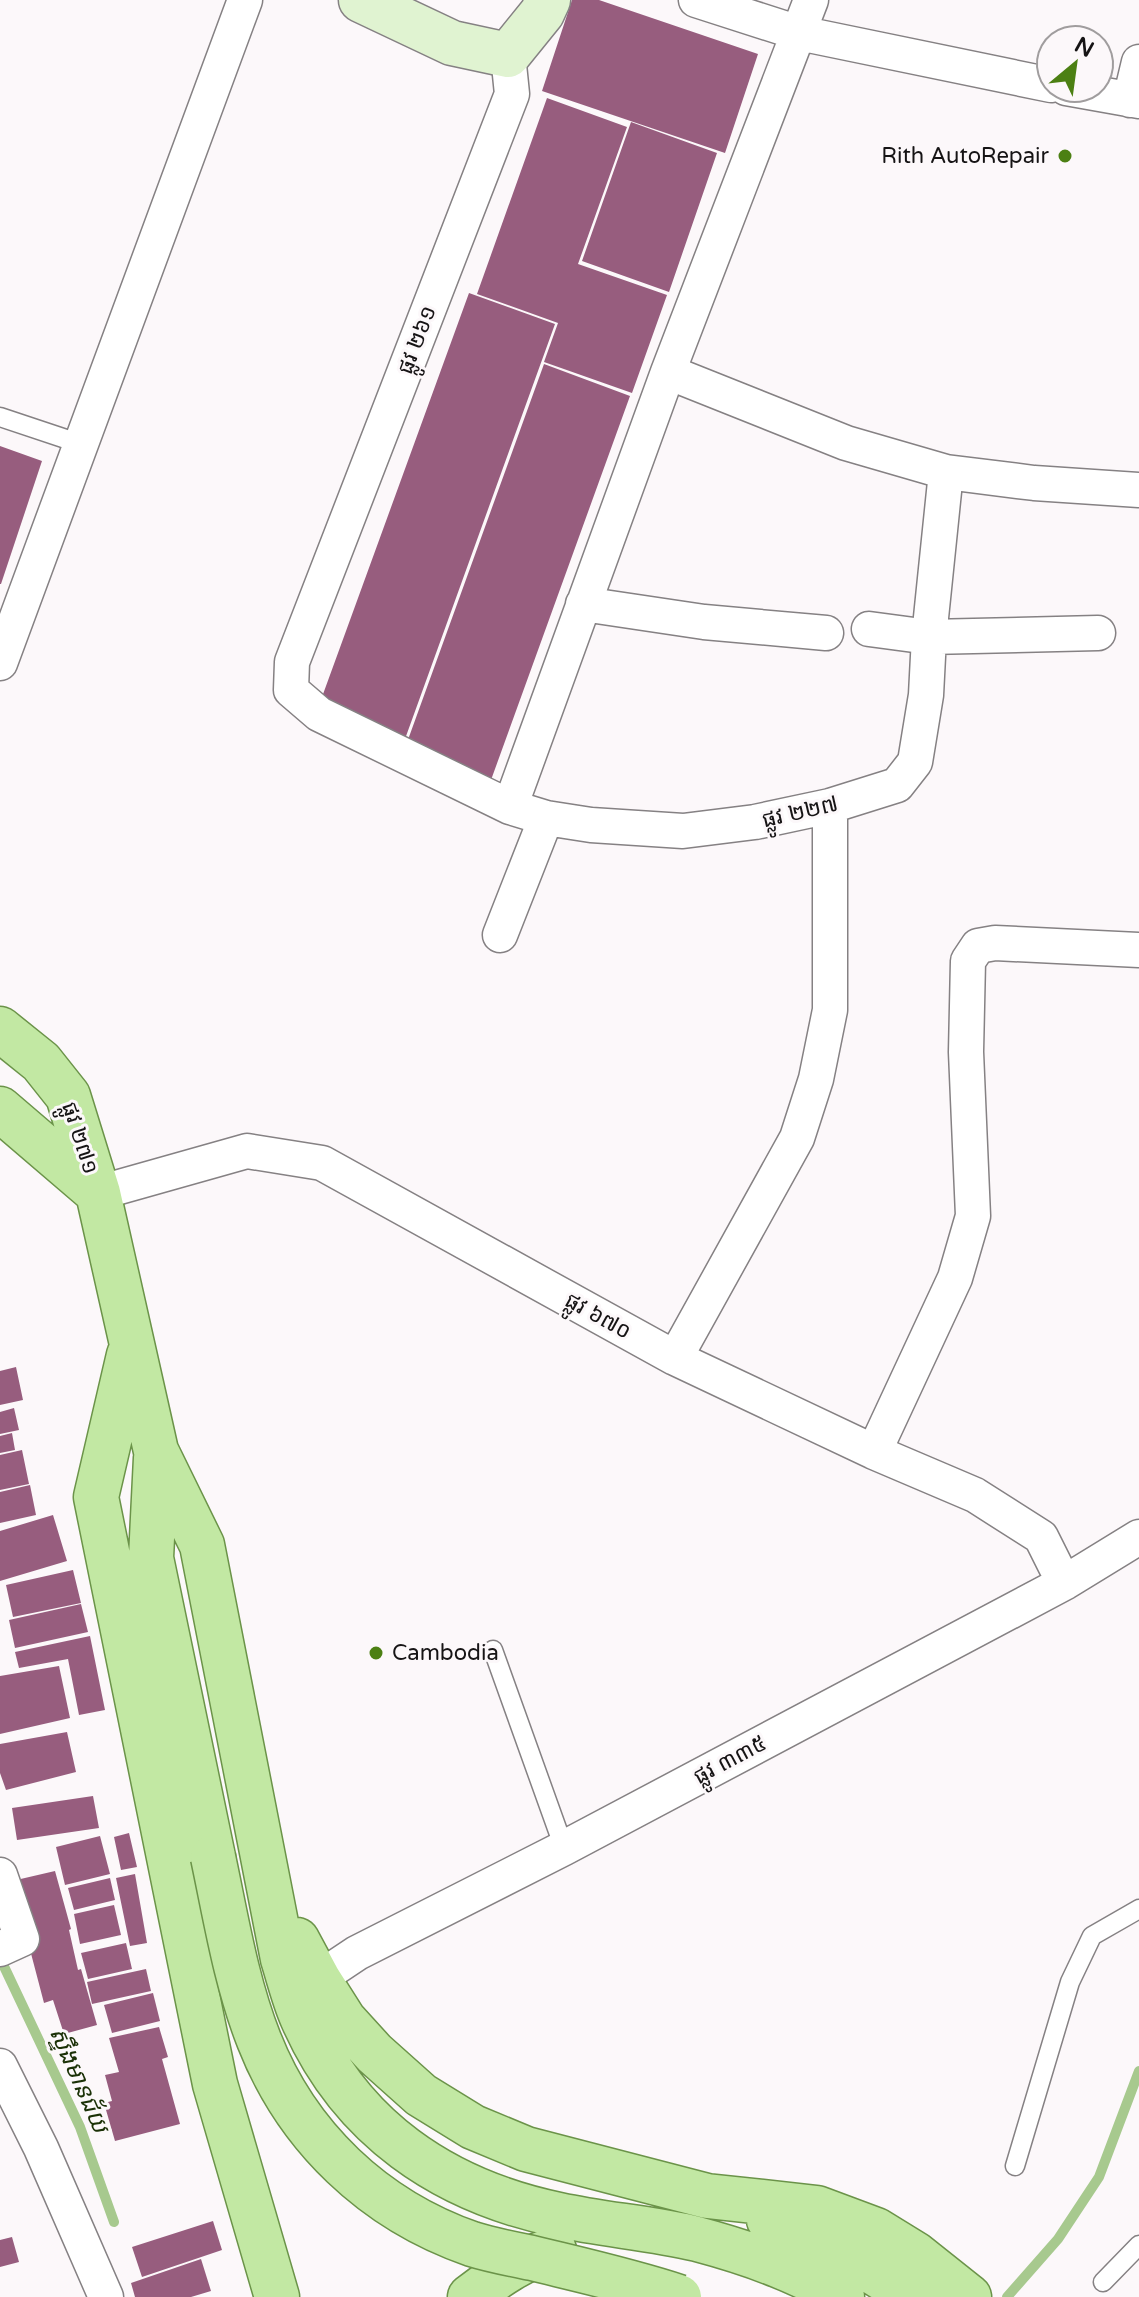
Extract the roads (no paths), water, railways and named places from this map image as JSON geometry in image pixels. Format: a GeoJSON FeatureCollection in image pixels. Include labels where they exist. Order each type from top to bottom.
{"type":"FeatureCollection","features":[{"type":"Feature","properties":{"kind":"main road","name":"ផ្លូវ ២៧១"},"geometry":{"type":"LineString","coordinates":[[0,1029],[41,1062],[68,1096],[98,1193]]}},
{"type":"Feature","properties":{"kind":"main road","name":"ផ្លូវ ២៧១"},"geometry":{"type":"LineString","coordinates":[[0,1109],[98,1193]]}},
{"type":"Feature","properties":{"kind":"main road"},"geometry":{"type":"LineString","coordinates":[[98,1193],[156,1451],[202,1545],[283,1959],[301,2015],[323,2060],[353,2100],[386,2135],[417,2158],[464,2185],[557,2215],[696,2239],[790,2270],[842,2297]]}},
{"type":"Feature","properties":{"kind":"main road"},"geometry":{"type":"LineString","coordinates":[[132,1345],[96,1497],[215,2084],[277,2297]]}},
{"type":"Feature","properties":{"kind":"main road"},"geometry":{"type":"LineString","coordinates":[[156,1451],[151,1558],[242,1990],[259,2041],[285,2093],[315,2138],[341,2165],[374,2193],[415,2219],[475,2245],[679,2297]]}},
{"type":"Feature","properties":{"kind":"main road"},"geometry":{"type":"LineString","coordinates":[[268,1885],[318,1979],[344,2020],[374,2053],[421,2095],[473,2127],[526,2149],[707,2196],[811,2236],[883,2277],[911,2297]]}},
{"type":"Feature","properties":{"kind":"main road"},"geometry":{"type":"LineString","coordinates":[[707,2196],[817,2208],[876,2230],[915,2254],[969,2297]]}},
{"type":"Feature","properties":{"kind":"main road"},"geometry":{"type":"LineString","coordinates":[[470,2297],[505,2270],[541,2253],[584,2243],[696,2239]]}},
{"type":"Feature","properties":{"kind":"street"},"geometry":{"type":"LineString","coordinates":[[2,651],[245,0]]}},
{"type":"Feature","properties":{"kind":"street"},"geometry":{"type":"LineString","coordinates":[[361,0],[452,43],[508,55],[542,13],[548,0]]}},
{"type":"Feature","properties":{"kind":"street"},"geometry":{"type":"LineString","coordinates":[[696,0],[799,33],[1035,82]]}},
{"type":"Feature","properties":{"kind":"street"},"geometry":{"type":"LineString","coordinates":[[510,807],[668,372],[811,0]]}},
{"type":"Feature","properties":{"kind":"street","name":"ផ្លូវ ២៦១"},"geometry":{"type":"LineString","coordinates":[[291,690],[292,662],[512,94],[508,55]]}},
{"type":"Feature","properties":{"kind":"street"},"geometry":{"type":"LineString","coordinates":[[1134,101],[1139,62]]}},
{"type":"Feature","properties":{"kind":"street"},"geometry":{"type":"LineString","coordinates":[[668,372],[846,443],[946,472],[1034,483],[1139,490]]}},
{"type":"Feature","properties":{"kind":"street","name":"ផ្លូវ ២២៧"},"geometry":{"type":"LineString","coordinates":[[291,690],[319,714],[510,807],[546,818],[591,825],[683,831],[755,822],[830,806],[897,785],[915,762],[926,695],[946,472]]}},
{"type":"Feature","properties":{"kind":"street"},"geometry":{"type":"LineString","coordinates":[[583,604],[704,622],[826,633]]}},
{"type":"Feature","properties":{"kind":"street"},"geometry":{"type":"LineString","coordinates":[[869,629],[929,637],[1098,633]]}},
{"type":"Feature","properties":{"kind":"street"},"geometry":{"type":"LineString","coordinates":[[675,1358],[797,1138],[816,1079],[830,1010],[830,806]]}},
{"type":"Feature","properties":{"kind":"street"},"geometry":{"type":"LineString","coordinates":[[500,935],[546,818]]}},
{"type":"Feature","properties":{"kind":"street"},"geometry":{"type":"LineString","coordinates":[[874,1452],[955,1278],[973,1216],[966,1052],[968,961],[978,946],[995,943],[1139,950]]}},
{"type":"Feature","properties":{"kind":"street","name":"ផ្លូវ ៦៧០"},"geometry":{"type":"LineString","coordinates":[[98,1193],[247,1151],[322,1163],[675,1358],[874,1452],[975,1495],[1041,1537],[1064,1583]]}},
{"type":"Feature","properties":{"kind":"street","name":"ផ្លូវ ៣៣៥"},"geometry":{"type":"LineString","coordinates":[[318,1979],[357,1953],[564,1848],[1064,1583],[1139,1537]]}},
{"type":"Feature","properties":{"kind":"street"},"geometry":{"type":"LineString","coordinates":[[0,1875],[22,1939],[4,1947]]}},
{"type":"Feature","properties":{"kind":"street"},"geometry":{"type":"LineString","coordinates":[[0,2066],[41,2148],[106,2297]]}},
{"type":"Feature","properties":{"kind":"lane"},"geometry":{"type":"LineString","coordinates":[[0,417],[81,444]]}},
{"type":"Feature","properties":{"kind":"lane"},"geometry":{"type":"LineString","coordinates":[[493,1650],[564,1848]]}},
{"type":"Feature","properties":{"kind":"lane"},"geometry":{"type":"LineString","coordinates":[[1015,2166],[1075,1970],[1092,1936],[1139,1909]]}},
{"type":"Feature","properties":{"kind":"lane"},"geometry":{"type":"LineString","coordinates":[[1103,2282],[1139,2245]]}},
{"type":"Feature","properties":{"kind":"waterway","name":"ស្ទឹងមានជ័យ"},"geometry":{"type":"LineString","coordinates":[[0,1958],[80,2127],[114,2222]]}},
{"type":"Feature","properties":{"kind":"waterway"},"geometry":{"type":"LineString","coordinates":[[1007,2297],[1058,2239],[1099,2177],[1139,2071]]}},
{"type":"Feature","properties":{"kind":"place","name":"Rith AutoRepair"},"geometry":{"type":"Point","coordinates":[1065,156]}},
{"type":"Feature","properties":{"kind":"place","name":"Cambodia"},"geometry":{"type":"Point","coordinates":[376,1653]}}]}
